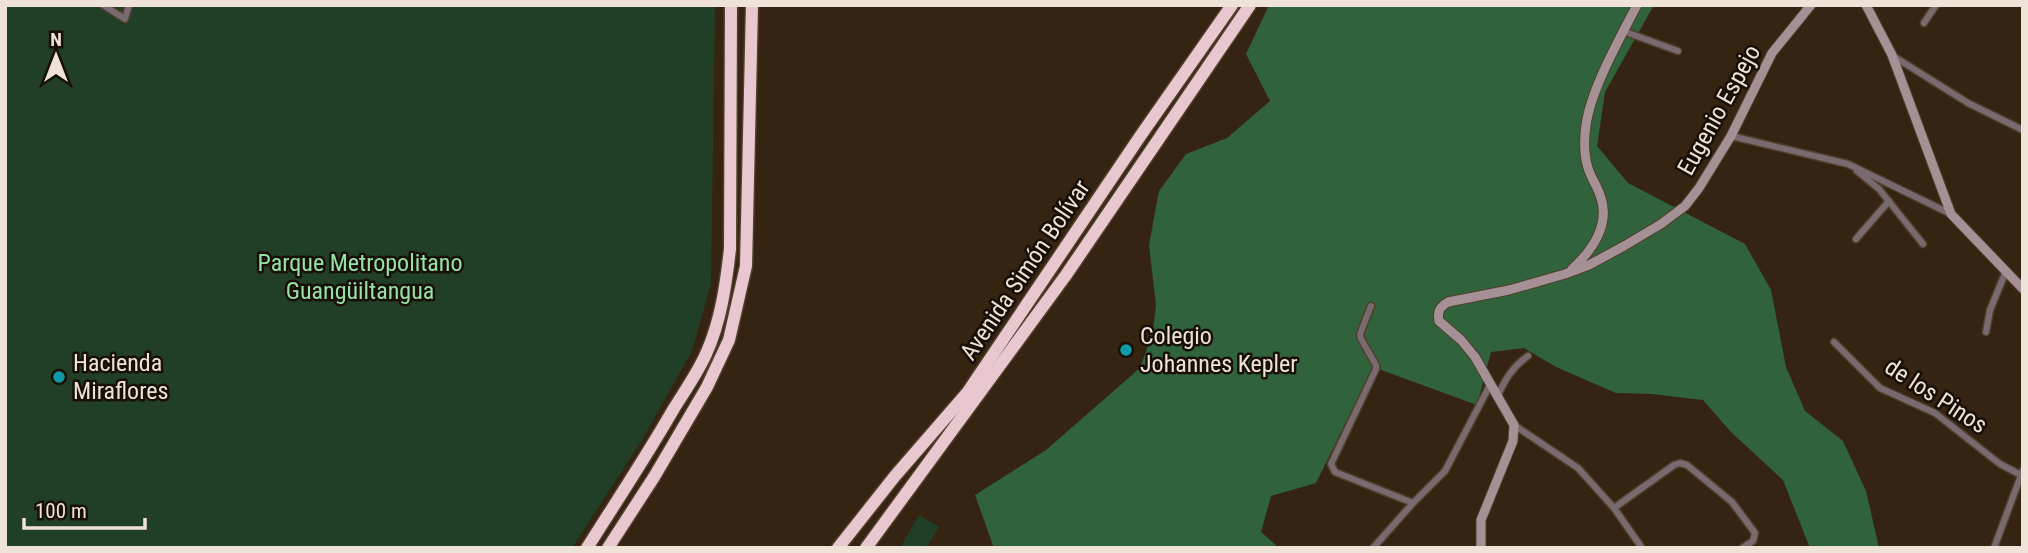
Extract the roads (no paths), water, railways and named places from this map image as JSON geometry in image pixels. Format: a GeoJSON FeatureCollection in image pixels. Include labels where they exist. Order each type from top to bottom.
{"type":"FeatureCollection","features":[{"type":"Feature","properties":{"kind":"highway"},"geometry":{"type":"LineString","coordinates":[[587,548],[649,451],[706,354],[717,320],[726,284],[730,249],[731,5]]}},
{"type":"Feature","properties":{"kind":"highway"},"geometry":{"type":"LineString","coordinates":[[608,548],[707,387],[732,328],[746,266],[752,5]]}},
{"type":"Feature","properties":{"kind":"highway","name":"Avenida Simón Bolívar"},"geometry":{"type":"LineString","coordinates":[[838,548],[895,476],[967,393],[1232,5]]}},
{"type":"Feature","properties":{"kind":"highway","name":"Avenida Simón Bolívar"},"geometry":{"type":"LineString","coordinates":[[866,548],[1066,275],[1250,5]]}},
{"type":"Feature","properties":{"kind":"street"},"geometry":{"type":"LineString","coordinates":[[103,5],[125,19],[129,5]]}},
{"type":"Feature","properties":{"kind":"street"},"geometry":{"type":"LineString","coordinates":[[1566,274],[1584,258],[1601,230],[1603,204],[1587,166],[1586,126],[1590,106],[1637,5]]}},
{"type":"Feature","properties":{"kind":"street","name":"Eugenio Espejo"},"geometry":{"type":"LineString","coordinates":[[1514,425],[1475,357],[1461,340],[1439,321],[1440,307],[1448,302],[1509,290],[1589,265],[1661,224],[1685,206],[1731,136],[1772,53],[1811,5]]}},
{"type":"Feature","properties":{"kind":"street"},"geometry":{"type":"LineString","coordinates":[[1866,5],[1892,55],[1951,214]]}},
{"type":"Feature","properties":{"kind":"street"},"geometry":{"type":"LineString","coordinates":[[1924,23],[1936,5]]}},
{"type":"Feature","properties":{"kind":"street"},"geometry":{"type":"LineString","coordinates":[[1623,31],[1678,51]]}},
{"type":"Feature","properties":{"kind":"street"},"geometry":{"type":"LineString","coordinates":[[1892,55],[1968,103],[2023,130]]}},
{"type":"Feature","properties":{"kind":"street"},"geometry":{"type":"LineString","coordinates":[[1731,136],[1847,164],[1951,214],[2023,289]]}},
{"type":"Feature","properties":{"kind":"street"},"geometry":{"type":"LineString","coordinates":[[1847,164],[1880,189],[1923,244]]}},
{"type":"Feature","properties":{"kind":"street"},"geometry":{"type":"LineString","coordinates":[[1856,239],[1889,201]]}},
{"type":"Feature","properties":{"kind":"street"},"geometry":{"type":"LineString","coordinates":[[1986,332],[1990,310],[2006,271]]}},
{"type":"Feature","properties":{"kind":"street"},"geometry":{"type":"LineString","coordinates":[[1371,306],[1360,334],[1376,369],[1331,464],[1332,469],[1413,503]]}},
{"type":"Feature","properties":{"kind":"street","name":"de los Pinos"},"geometry":{"type":"LineString","coordinates":[[1834,342],[1880,388],[1935,413],[2000,464],[2022,474]]}},
{"type":"Feature","properties":{"kind":"street"},"geometry":{"type":"LineString","coordinates":[[1497,397],[1508,374],[1528,356]]}},
{"type":"Feature","properties":{"kind":"street"},"geometry":{"type":"LineString","coordinates":[[1373,548],[1445,471],[1490,386]]}},
{"type":"Feature","properties":{"kind":"street"},"geometry":{"type":"LineString","coordinates":[[1514,425],[1578,468],[1614,508],[1642,548]]}},
{"type":"Feature","properties":{"kind":"street"},"geometry":{"type":"LineString","coordinates":[[1481,548],[1481,520],[1513,441],[1514,425]]}},
{"type":"Feature","properties":{"kind":"street"},"geometry":{"type":"LineString","coordinates":[[1614,508],[1674,465],[1687,465],[1732,502],[1755,533],[1753,541],[1742,548]]}},
{"type":"Feature","properties":{"kind":"street"},"geometry":{"type":"LineString","coordinates":[[1994,548],[2022,474]]}},
{"type":"Feature","properties":{"kind":"place","name":"Colegio Johannes Kepler"},"geometry":{"type":"Point","coordinates":[1126,350]}},
{"type":"Feature","properties":{"kind":"place","name":"Hacienda Miraflores"},"geometry":{"type":"Point","coordinates":[59,377]}},
{"type":"Feature","properties":{"kind":"park label","name":"Parque Metropolitano Guangüiltangua"},"geometry":{"type":"Point","coordinates":[360,277]}}]}
